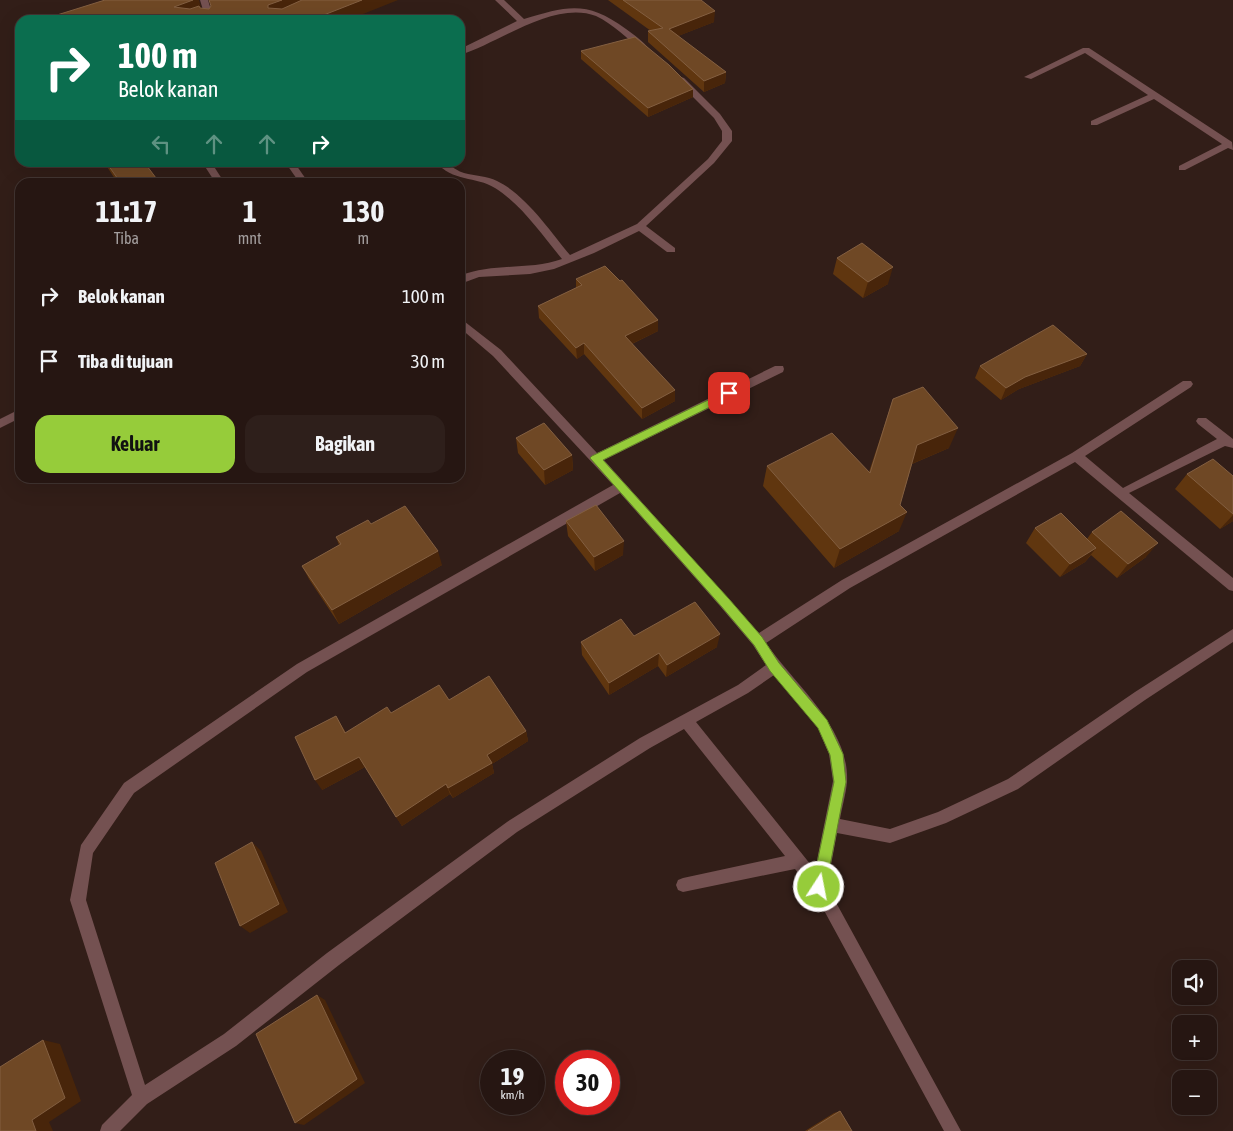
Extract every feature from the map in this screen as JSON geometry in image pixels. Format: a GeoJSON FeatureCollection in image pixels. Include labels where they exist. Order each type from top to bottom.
{"type":"FeatureCollection","features":[{"type":"Feature","properties":{"kind":"street"},"geometry":{"type":"LineString","coordinates":[[204,0],[208,10],[207,15]]}},
{"type":"Feature","properties":{"kind":"street"},"geometry":{"type":"LineString","coordinates":[[498,0],[522,22]]}},
{"type":"Feature","properties":{"kind":"street"},"geometry":{"type":"LineString","coordinates":[[465,50],[549,11],[576,5],[591,7],[603,13],[656,58]]}},
{"type":"Feature","properties":{"kind":"street"},"geometry":{"type":"LineString","coordinates":[[1028,77],[1086,50],[1231,146]]}},
{"type":"Feature","properties":{"kind":"street"},"geometry":{"type":"LineString","coordinates":[[465,278],[481,272],[522,272],[543,269],[640,226],[711,161],[727,142],[727,131],[717,116],[676,76]]}},
{"type":"Feature","properties":{"kind":"street"},"geometry":{"type":"LineString","coordinates":[[1094,124],[1154,95]]}},
{"type":"Feature","properties":{"kind":"street"},"geometry":{"type":"LineString","coordinates":[[1182,168],[1231,146]]}},
{"type":"Feature","properties":{"kind":"street"},"geometry":{"type":"LineString","coordinates":[[210,167],[217,178]]}},
{"type":"Feature","properties":{"kind":"street"},"geometry":{"type":"LineString","coordinates":[[293,167],[301,178]]}},
{"type":"Feature","properties":{"kind":"street"},"geometry":{"type":"LineString","coordinates":[[445,167],[452,173],[496,184],[509,192],[568,259]]}},
{"type":"Feature","properties":{"kind":"street"},"geometry":{"type":"LineString","coordinates":[[640,226],[671,250]]}},
{"type":"Feature","properties":{"kind":"street"},"geometry":{"type":"LineString","coordinates":[[465,326],[497,353],[596,458],[758,641],[775,667],[823,724],[836,754],[840,782],[819,887]]}},
{"type":"Feature","properties":{"kind":"street"},"geometry":{"type":"LineString","coordinates":[[596,458],[779,369]]}},
{"type":"Feature","properties":{"kind":"street"},"geometry":{"type":"LineString","coordinates":[[758,641],[846,584],[1076,456],[1187,384]]}},
{"type":"Feature","properties":{"kind":"street"},"geometry":{"type":"LineString","coordinates":[[0,424],[15,416]]}},
{"type":"Feature","properties":{"kind":"street"},"geometry":{"type":"LineString","coordinates":[[1128,489],[1230,443],[1202,421]]}},
{"type":"Feature","properties":{"kind":"street"},"geometry":{"type":"LineString","coordinates":[[1076,456],[1233,586]]}},
{"type":"Feature","properties":{"kind":"street"},"geometry":{"type":"LineString","coordinates":[[141,1098],[78,900],[86,850],[129,788],[302,668],[621,486]]}},
{"type":"Feature","properties":{"kind":"street"},"geometry":{"type":"LineString","coordinates":[[831,825],[890,836],[941,818],[1013,784],[1140,696],[1233,635]]}},
{"type":"Feature","properties":{"kind":"street"},"geometry":{"type":"LineString","coordinates":[[108,1131],[141,1098],[230,1040],[333,958],[512,827],[645,743],[743,689],[775,667]]}},
{"type":"Feature","properties":{"kind":"street"},"geometry":{"type":"LineString","coordinates":[[686,720],[819,887],[953,1131]]}},
{"type":"Feature","properties":{"kind":"street"},"geometry":{"type":"LineString","coordinates":[[683,886],[798,861]]}},
{"type":"Feature","properties":{"kind":"building"},"geometry":{"type":"Polygon","coordinates":[[[105,0],[193,0],[174,7],[190,9],[199,6],[200,8],[209,9],[211,6],[209,0],[282,0],[268,5],[268,8],[282,9],[302,0],[362,0],[324,15],[57,15],[105,0]]]}},
{"type":"Feature","properties":{"kind":"building"},"geometry":{"type":"Polygon","coordinates":[[[623,0],[701,0],[715,11],[669,29],[726,72],[704,81],[648,31],[663,28],[623,0]]]}},
{"type":"Feature","properties":{"kind":"building"},"geometry":{"type":"Polygon","coordinates":[[[635,37],[669,65],[693,89],[648,108],[581,51],[635,37]]]}},
{"type":"Feature","properties":{"kind":"building"},"geometry":{"type":"Polygon","coordinates":[[[110,167],[148,167],[156,178],[117,178],[110,167]]]}},
{"type":"Feature","properties":{"kind":"building"},"geometry":{"type":"Polygon","coordinates":[[[862,243],[893,267],[868,282],[837,258],[862,243]]]}},
{"type":"Feature","properties":{"kind":"building"},"geometry":{"type":"Polygon","coordinates":[[[605,266],[620,281],[622,280],[658,320],[625,336],[675,390],[642,408],[584,343],[576,348],[538,306],[582,285],[576,279],[605,266]]]}},
{"type":"Feature","properties":{"kind":"building"},"geometry":{"type":"Polygon","coordinates":[[[1053,325],[1087,354],[1025,377],[1006,388],[980,366],[1053,325]]]}},
{"type":"Feature","properties":{"kind":"building"},"geometry":{"type":"Polygon","coordinates":[[[923,387],[958,428],[917,445],[900,505],[907,512],[840,549],[767,466],[832,433],[870,473],[893,399],[923,387]]]}},
{"type":"Feature","properties":{"kind":"building"},"geometry":{"type":"Polygon","coordinates":[[[544,423],[572,455],[544,470],[516,438],[544,423]]]}},
{"type":"Feature","properties":{"kind":"building"},"geometry":{"type":"Polygon","coordinates":[[[1213,459],[1233,476],[1233,514],[1187,474],[1213,459]]]}},
{"type":"Feature","properties":{"kind":"building"},"geometry":{"type":"Polygon","coordinates":[[[596,505],[624,541],[594,557],[566,521],[596,505]]]}},
{"type":"Feature","properties":{"kind":"building"},"geometry":{"type":"Polygon","coordinates":[[[405,506],[438,551],[332,610],[302,566],[341,544],[336,537],[368,520],[371,524],[405,506]]]}},
{"type":"Feature","properties":{"kind":"building"},"geometry":{"type":"Polygon","coordinates":[[[1121,511],[1158,543],[1128,564],[1092,532],[1121,511]]]}},
{"type":"Feature","properties":{"kind":"building"},"geometry":{"type":"Polygon","coordinates":[[[1061,513],[1096,548],[1070,564],[1035,528],[1061,513]]]}},
{"type":"Feature","properties":{"kind":"building"},"geometry":{"type":"Polygon","coordinates":[[[695,602],[720,634],[667,665],[659,653],[609,683],[581,642],[621,619],[634,636],[695,602]]]}},
{"type":"Feature","properties":{"kind":"building"},"geometry":{"type":"Polygon","coordinates":[[[489,676],[526,731],[487,755],[492,763],[448,788],[446,784],[396,817],[359,757],[315,780],[295,737],[336,716],[345,733],[387,707],[391,713],[439,685],[449,700],[489,676]]]}},
{"type":"Feature","properties":{"kind":"building"},"geometry":{"type":"Polygon","coordinates":[[[252,842],[279,904],[240,926],[215,863],[252,842]]]}},
{"type":"Feature","properties":{"kind":"building"},"geometry":{"type":"Polygon","coordinates":[[[317,995],[357,1079],[295,1123],[256,1034],[317,995]]]}},
{"type":"Feature","properties":{"kind":"building"},"geometry":{"type":"Polygon","coordinates":[[[43,1040],[65,1098],[32,1120],[36,1131],[0,1131],[0,1067],[43,1040]]]}},
{"type":"Feature","properties":{"kind":"building"},"geometry":{"type":"Polygon","coordinates":[[[840,1111],[852,1131],[808,1131],[840,1111]]]}},
{"type":"Feature","properties":{"kind":"route"},"geometry":{"type":"LineString","coordinates":[[729,393],[596,458],[725,602],[758,641],[775,667],[823,724],[836,754],[840,782],[819,887]]}}]}
